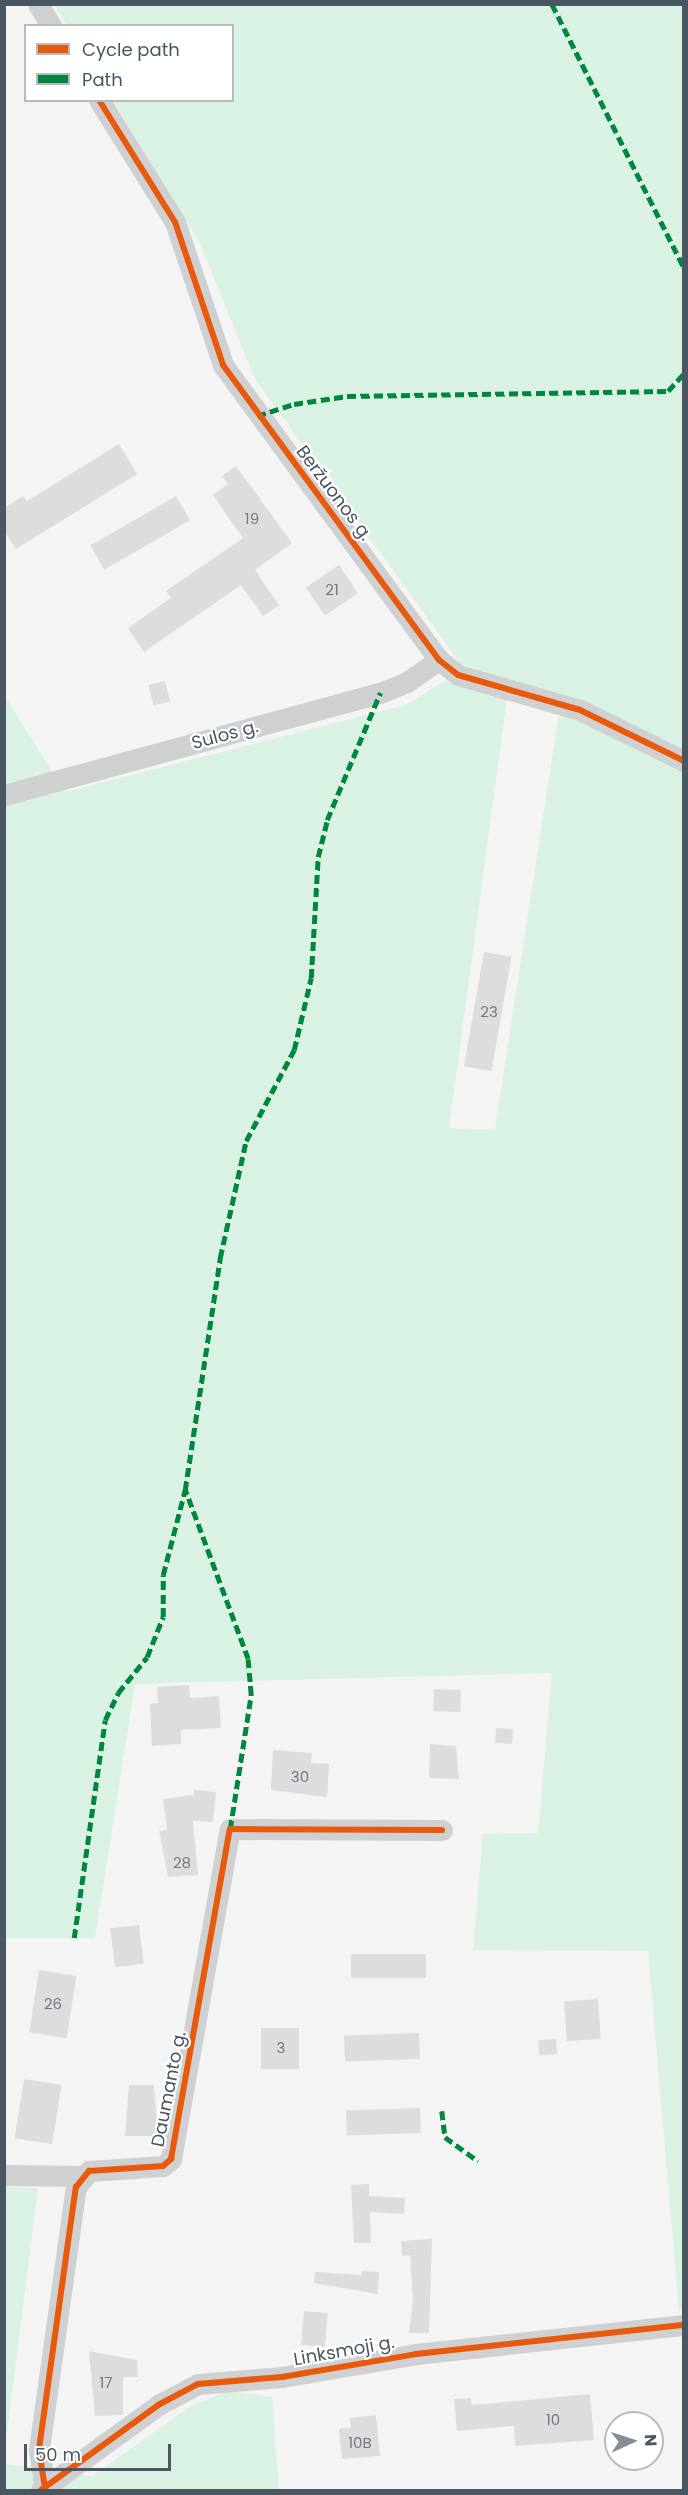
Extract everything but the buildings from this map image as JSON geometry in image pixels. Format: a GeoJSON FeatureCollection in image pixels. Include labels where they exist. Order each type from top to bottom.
{"type":"FeatureCollection","features":[{"type":"Feature","properties":{"kind":"street"},"geometry":{"type":"LineString","coordinates":[[38,4],[50,24]]}},
{"type":"Feature","properties":{"kind":"street","name":"Beržuonos g."},"geometry":{"type":"LineString","coordinates":[[100,102],[175,222],[223,365],[439,660],[458,675],[580,710],[684,761]]}},
{"type":"Feature","properties":{"kind":"street","name":"Sulos g."},"geometry":{"type":"LineString","coordinates":[[4,795],[380,693],[407,682],[439,660]]}},
{"type":"Feature","properties":{"kind":"street","name":"Daumanto g."},"geometry":{"type":"LineString","coordinates":[[81,2176],[163,2166],[171,2159],[230,1829],[442,1830]]}},
{"type":"Feature","properties":{"kind":"street"},"geometry":{"type":"LineString","coordinates":[[4,2175],[81,2176],[39,2449],[43,2489]]}},
{"type":"Feature","properties":{"kind":"street","name":"Linksmoji g."},"geometry":{"type":"LineString","coordinates":[[43,2489],[160,2404],[198,2384],[282,2377],[416,2354],[684,2325]]}},
{"type":"Feature","properties":{"kind":"green space"},"geometry":{"type":"Polygon","coordinates":[[[54,5],[683,5],[683,752],[460,663],[255,379],[200,243],[114,102],[234,102],[234,24],[66,24],[54,5]]]}},
{"type":"Feature","properties":{"kind":"green space"},"geometry":{"type":"Polygon","coordinates":[[[448,679],[507,698],[449,1128],[495,1130],[559,713],[683,766],[683,2310],[679,2311],[648,1951],[473,1950],[483,1834],[538,1833],[552,1673],[135,1684],[95,1938],[5,1938],[4,695],[65,792],[405,705],[448,679]]]}},
{"type":"Feature","properties":{"kind":"green space"},"geometry":{"type":"Polygon","coordinates":[[[4,2187],[38,2188],[5,2449],[4,2187]]]}},
{"type":"Feature","properties":{"kind":"green space"},"geometry":{"type":"Polygon","coordinates":[[[228,2391],[272,2397],[279,2490],[5,2490],[5,2464],[92,2476],[191,2406],[228,2391]]]}},
{"type":"Feature","properties":{"kind":"marked path"},"geometry":{"type":"LineString","coordinates":[[552,4],[684,268]]}},
{"type":"Feature","properties":{"kind":"marked path"},"geometry":{"type":"LineString","coordinates":[[257,416],[294,404],[347,396],[668,391],[684,373]]}},
{"type":"Feature","properties":{"kind":"marked path"},"geometry":{"type":"LineString","coordinates":[[230,1829],[251,1695],[248,1659],[185,1490],[220,1258],[246,1141],[294,1050],[311,978],[318,857],[327,820],[380,693]]}},
{"type":"Feature","properties":{"kind":"marked path"},"geometry":{"type":"LineString","coordinates":[[74,1938],[105,1720],[118,1693],[147,1657],[163,1617],[163,1575],[185,1490]]}},
{"type":"Feature","properties":{"kind":"marked path"},"geometry":{"type":"LineString","coordinates":[[442,2111],[445,2137],[478,2161]]}},
{"type":"Feature","properties":{"kind":"cycle path"},"geometry":{"type":"LineString","coordinates":[[100,102],[175,222],[223,365],[439,660],[458,675],[580,710],[684,761]]}},
{"type":"Feature","properties":{"kind":"cycle path"},"geometry":{"type":"LineString","coordinates":[[45,2488],[39,2449],[76,2187],[89,2171],[163,2166],[171,2159],[230,1829],[442,1830]]}},
{"type":"Feature","properties":{"kind":"cycle path"},"geometry":{"type":"LineString","coordinates":[[41,2490],[160,2404],[198,2384],[282,2377],[416,2354],[684,2325]]}}]}
